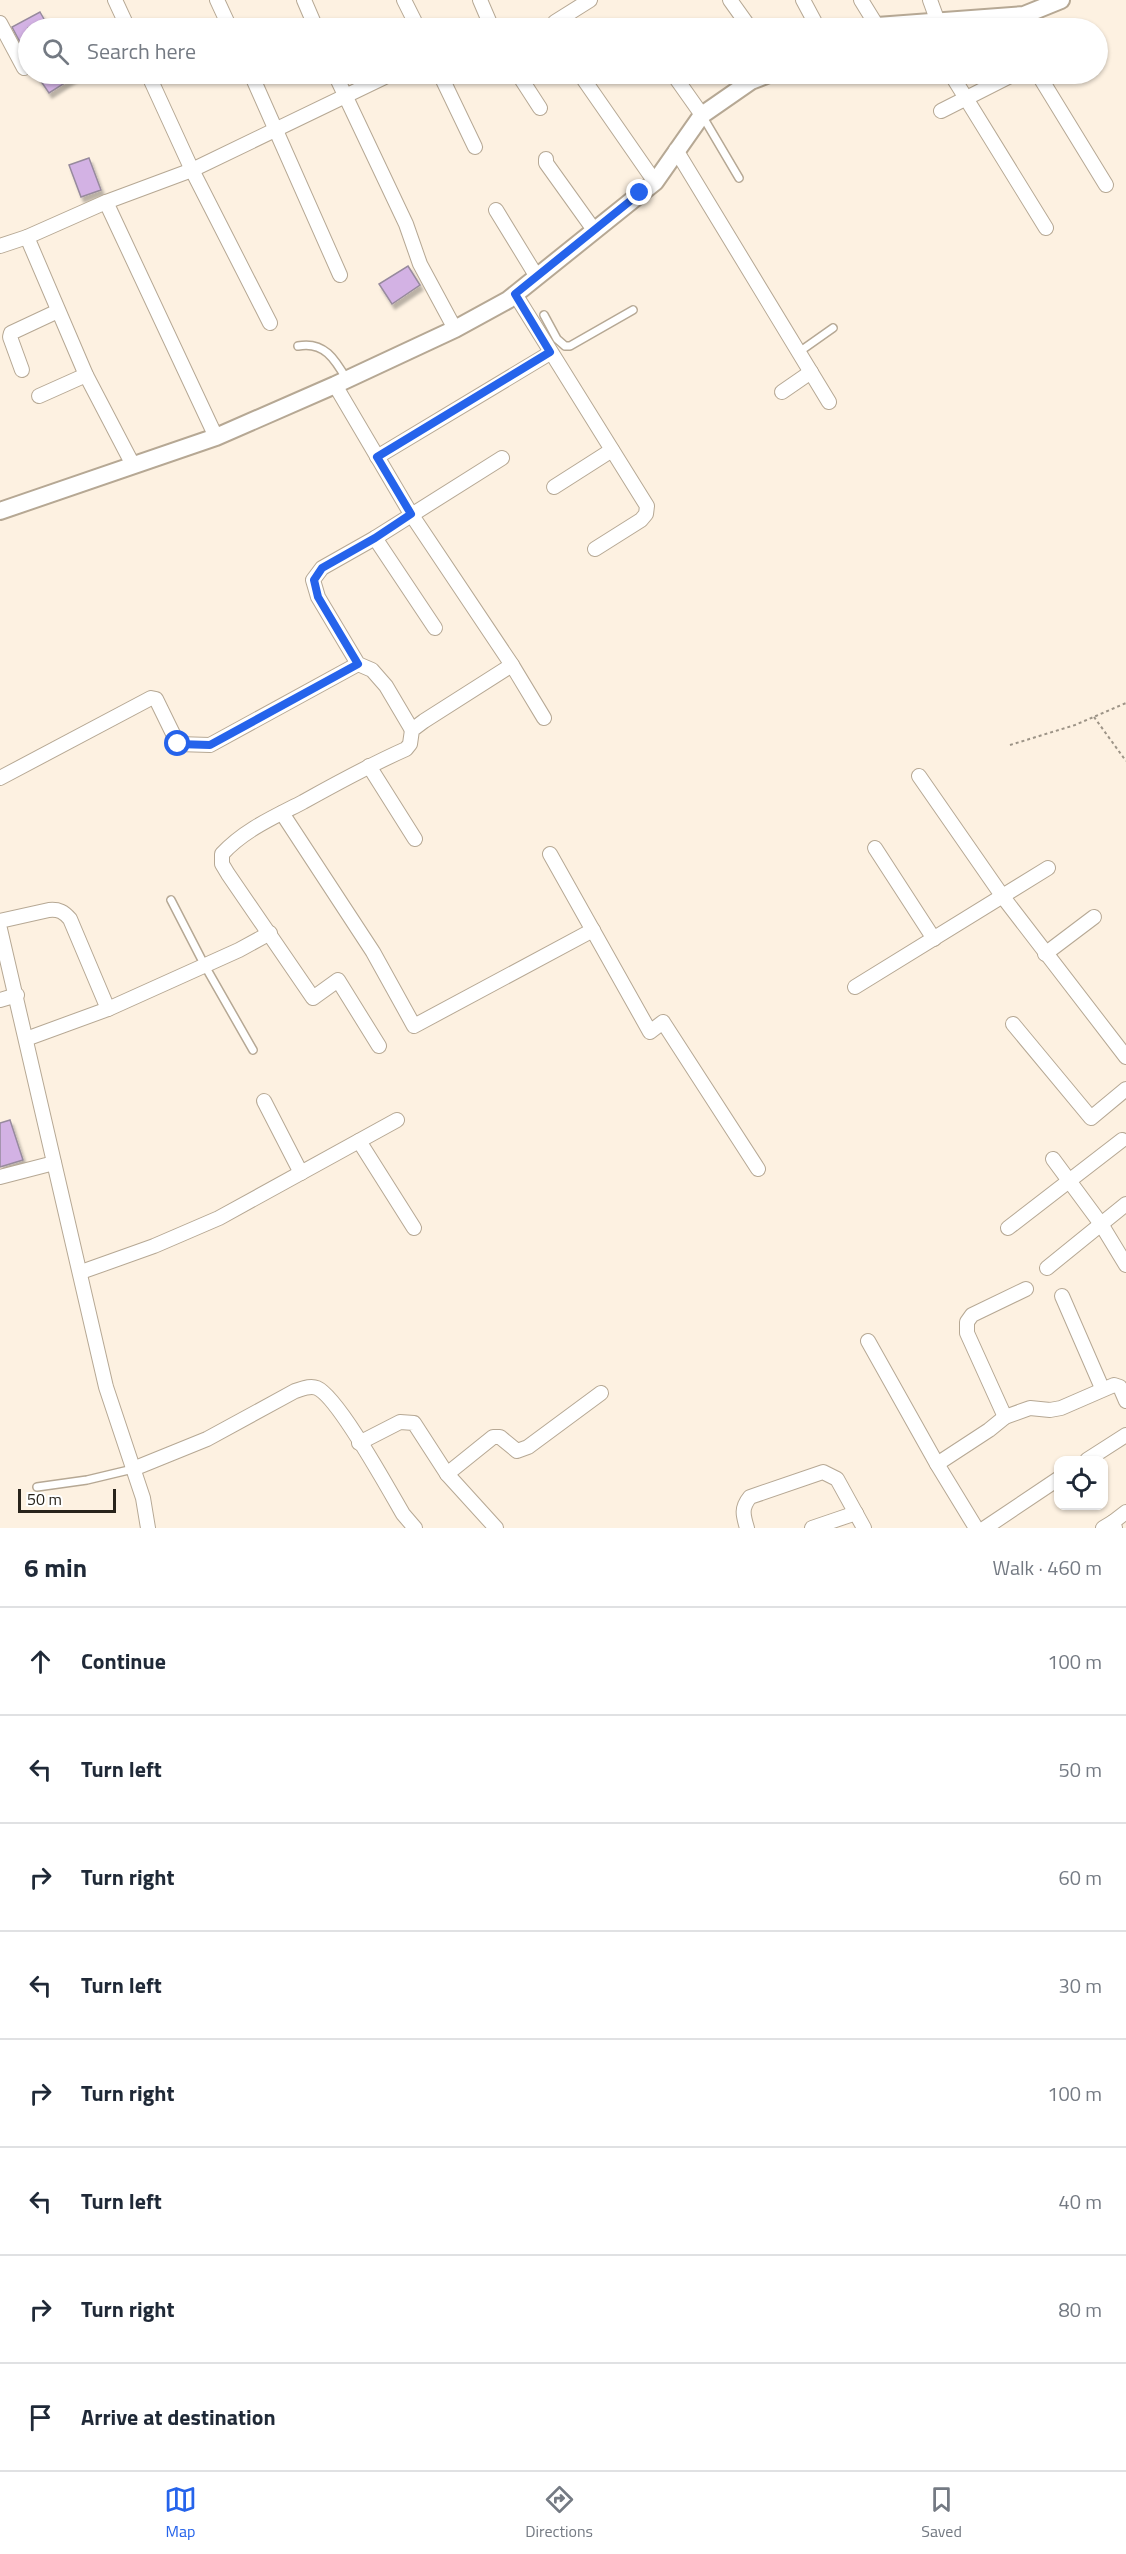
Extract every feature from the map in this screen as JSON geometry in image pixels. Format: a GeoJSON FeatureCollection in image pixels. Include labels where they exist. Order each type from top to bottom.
{"type":"FeatureCollection","features":[{"type":"Feature","properties":{"kind":"street"},"geometry":{"type":"LineString","coordinates":[[115,0],[123,18]]}},
{"type":"Feature","properties":{"kind":"street"},"geometry":{"type":"LineString","coordinates":[[217,0],[226,18]]}},
{"type":"Feature","properties":{"kind":"street"},"geometry":{"type":"LineString","coordinates":[[304,0],[312,18]]}},
{"type":"Feature","properties":{"kind":"street"},"geometry":{"type":"LineString","coordinates":[[404,0],[413,18]]}},
{"type":"Feature","properties":{"kind":"street"},"geometry":{"type":"LineString","coordinates":[[480,0],[487,18]]}},
{"type":"Feature","properties":{"kind":"street"},"geometry":{"type":"LineString","coordinates":[[561,18],[590,0]]}},
{"type":"Feature","properties":{"kind":"street"},"geometry":{"type":"LineString","coordinates":[[730,0],[743,18]]}},
{"type":"Feature","properties":{"kind":"street"},"geometry":{"type":"LineString","coordinates":[[803,0],[813,18]]}},
{"type":"Feature","properties":{"kind":"street"},"geometry":{"type":"LineString","coordinates":[[861,0],[868,18]]}},
{"type":"Feature","properties":{"kind":"street"},"geometry":{"type":"LineString","coordinates":[[930,0],[937,18]]}},
{"type":"Feature","properties":{"kind":"street"},"geometry":{"type":"LineString","coordinates":[[1020,18],[1061,0]]}},
{"type":"Feature","properties":{"kind":"street"},"geometry":{"type":"LineString","coordinates":[[0,23],[18,57]]}},
{"type":"Feature","properties":{"kind":"street"},"geometry":{"type":"LineString","coordinates":[[153,84],[192,170],[270,323]]}},
{"type":"Feature","properties":{"kind":"street"},"geometry":{"type":"LineString","coordinates":[[256,84],[340,275]]}},
{"type":"Feature","properties":{"kind":"street"},"geometry":{"type":"LineString","coordinates":[[339,84],[406,224],[420,264],[455,329]]}},
{"type":"Feature","properties":{"kind":"street"},"geometry":{"type":"LineString","coordinates":[[0,246],[27,237],[106,202],[192,170],[369,84]]}},
{"type":"Feature","properties":{"kind":"street"},"geometry":{"type":"LineString","coordinates":[[445,84],[475,147]]}},
{"type":"Feature","properties":{"kind":"street"},"geometry":{"type":"LineString","coordinates":[[524,84],[540,108]]}},
{"type":"Feature","properties":{"kind":"street"},"geometry":{"type":"LineString","coordinates":[[587,84],[655,182]]}},
{"type":"Feature","properties":{"kind":"street"},"geometry":{"type":"LineString","coordinates":[[680,84],[702,115]]}},
{"type":"Feature","properties":{"kind":"street"},"geometry":{"type":"LineString","coordinates":[[0,511],[216,437],[455,329],[515,294],[655,182],[702,115],[747,84]]}},
{"type":"Feature","properties":{"kind":"street"},"geometry":{"type":"LineString","coordinates":[[958,84],[1046,228]]}},
{"type":"Feature","properties":{"kind":"street"},"geometry":{"type":"LineString","coordinates":[[941,111],[994,84]]}},
{"type":"Feature","properties":{"kind":"street"},"geometry":{"type":"LineString","coordinates":[[1044,84],[1106,184]]}},
{"type":"Feature","properties":{"kind":"street"},"geometry":{"type":"LineString","coordinates":[[676,150],[829,402]]}},
{"type":"Feature","properties":{"kind":"street"},"geometry":{"type":"LineString","coordinates":[[546,159],[546,164],[594,230]]}},
{"type":"Feature","properties":{"kind":"street"},"geometry":{"type":"LineString","coordinates":[[106,202],[216,437]]}},
{"type":"Feature","properties":{"kind":"street"},"geometry":{"type":"LineString","coordinates":[[496,210],[537,277]]}},
{"type":"Feature","properties":{"kind":"street"},"geometry":{"type":"LineString","coordinates":[[27,237],[86,375],[133,465]]}},
{"type":"Feature","properties":{"kind":"street"},"geometry":{"type":"LineString","coordinates":[[515,294],[551,346],[647,506],[646,514],[641,520],[595,549]]}},
{"type":"Feature","properties":{"kind":"street"},"geometry":{"type":"LineString","coordinates":[[22,370],[10,337],[11,333],[58,311]]}},
{"type":"Feature","properties":{"kind":"street"},"geometry":{"type":"LineString","coordinates":[[377,457],[551,346]]}},
{"type":"Feature","properties":{"kind":"street"},"geometry":{"type":"LineString","coordinates":[[782,392],[811,372]]}},
{"type":"Feature","properties":{"kind":"street"},"geometry":{"type":"LineString","coordinates":[[39,396],[86,375]]}},
{"type":"Feature","properties":{"kind":"street"},"geometry":{"type":"LineString","coordinates":[[341,382],[377,457],[411,514],[512,665],[544,718]]}},
{"type":"Feature","properties":{"kind":"street"},"geometry":{"type":"LineString","coordinates":[[554,487],[612,450]]}},
{"type":"Feature","properties":{"kind":"street"},"geometry":{"type":"LineString","coordinates":[[379,1046],[338,980],[313,998],[228,874],[222,864],[222,854],[234,841],[369,766],[406,749],[410,744],[412,730],[386,686],[372,670],[358,664],[318,597],[314,580],[322,568],[375,538],[502,458]]}},
{"type":"Feature","properties":{"kind":"street"},"geometry":{"type":"LineString","coordinates":[[375,538],[435,628]]}},
{"type":"Feature","properties":{"kind":"street"},"geometry":{"type":"LineString","coordinates":[[0,777],[151,698],[156,699],[178,744],[210,745],[358,664]]}},
{"type":"Feature","properties":{"kind":"street"},"geometry":{"type":"LineString","coordinates":[[412,730],[512,665]]}},
{"type":"Feature","properties":{"kind":"street"},"geometry":{"type":"LineString","coordinates":[[369,766],[415,839]]}},
{"type":"Feature","properties":{"kind":"street"},"geometry":{"type":"LineString","coordinates":[[919,776],[1003,897],[1126,1057]]}},
{"type":"Feature","properties":{"kind":"street"},"geometry":{"type":"LineString","coordinates":[[282,813],[372,952],[414,1026],[593,930]]}},
{"type":"Feature","properties":{"kind":"street"},"geometry":{"type":"LineString","coordinates":[[875,848],[934,939]]}},
{"type":"Feature","properties":{"kind":"street"},"geometry":{"type":"LineString","coordinates":[[550,854],[650,1032],[663,1022],[758,1169]]}},
{"type":"Feature","properties":{"kind":"street"},"geometry":{"type":"LineString","coordinates":[[855,987],[1048,868]]}},
{"type":"Feature","properties":{"kind":"street"},"geometry":{"type":"LineString","coordinates":[[0,921],[57,909],[65,914],[70,919],[108,1009]]}},
{"type":"Feature","properties":{"kind":"street"},"geometry":{"type":"LineString","coordinates":[[1045,954],[1094,917]]}},
{"type":"Feature","properties":{"kind":"street"},"geometry":{"type":"LineString","coordinates":[[0,929],[106,1387],[143,1498],[148,1528]]}},
{"type":"Feature","properties":{"kind":"street"},"geometry":{"type":"LineString","coordinates":[[26,1038],[108,1009],[205,966],[270,933]]}},
{"type":"Feature","properties":{"kind":"street"},"geometry":{"type":"LineString","coordinates":[[0,1000],[16,995]]}},
{"type":"Feature","properties":{"kind":"street"},"geometry":{"type":"LineString","coordinates":[[1013,1024],[1091,1118],[1126,1089]]}},
{"type":"Feature","properties":{"kind":"street"},"geometry":{"type":"LineString","coordinates":[[264,1101],[301,1173]]}},
{"type":"Feature","properties":{"kind":"street"},"geometry":{"type":"LineString","coordinates":[[81,1272],[211,1222],[397,1120]]}},
{"type":"Feature","properties":{"kind":"street"},"geometry":{"type":"LineString","coordinates":[[1008,1228],[1122,1140]]}},
{"type":"Feature","properties":{"kind":"street"},"geometry":{"type":"LineString","coordinates":[[359,1141],[414,1228]]}},
{"type":"Feature","properties":{"kind":"street"},"geometry":{"type":"LineString","coordinates":[[1053,1159],[1101,1224],[1126,1265]]}},
{"type":"Feature","properties":{"kind":"street"},"geometry":{"type":"LineString","coordinates":[[0,1177],[54,1163]]}},
{"type":"Feature","properties":{"kind":"street"},"geometry":{"type":"LineString","coordinates":[[1047,1268],[1126,1204]]}},
{"type":"Feature","properties":{"kind":"street"},"geometry":{"type":"LineString","coordinates":[[1005,1417],[967,1333],[967,1322],[972,1315],[1026,1290]]}},
{"type":"Feature","properties":{"kind":"street"},"geometry":{"type":"LineString","coordinates":[[1062,1296],[1102,1388]]}},
{"type":"Feature","properties":{"kind":"street"},"geometry":{"type":"LineString","coordinates":[[868,1341],[976,1528]]}},
{"type":"Feature","properties":{"kind":"street"},"geometry":{"type":"LineString","coordinates":[[937,1464],[1005,1417],[1030,1408],[1061,1408],[1102,1388],[1114,1385],[1118,1386],[1126,1401]]}},
{"type":"Feature","properties":{"kind":"street"},"geometry":{"type":"LineString","coordinates":[[133,1469],[207,1438],[306,1387],[317,1388],[335,1405],[403,1514],[415,1528]]}},
{"type":"Feature","properties":{"kind":"street"},"geometry":{"type":"LineString","coordinates":[[447,1474],[493,1437],[500,1437],[512,1449],[528,1447],[601,1393]]}},
{"type":"Feature","properties":{"kind":"street"},"geometry":{"type":"LineString","coordinates":[[359,1443],[400,1422],[414,1423],[447,1474],[496,1528]]}},
{"type":"Feature","properties":{"kind":"street"},"geometry":{"type":"LineString","coordinates":[[1094,1456],[1126,1435]]}},
{"type":"Feature","properties":{"kind":"street"},"geometry":{"type":"LineString","coordinates":[[747,1528],[742,1514],[744,1504],[750,1497],[823,1472],[837,1479],[864,1528]]}},
{"type":"Feature","properties":{"kind":"street"},"geometry":{"type":"LineString","coordinates":[[985,1528],[1054,1482]]}},
{"type":"Feature","properties":{"kind":"street"},"geometry":{"type":"LineString","coordinates":[[1110,1526],[1126,1512]]}},
{"type":"Feature","properties":{"kind":"street"},"geometry":{"type":"LineString","coordinates":[[812,1528],[856,1513]]}},
{"type":"Feature","properties":{"kind":"lane"},"geometry":{"type":"LineString","coordinates":[[702,115],[739,178]]}},
{"type":"Feature","properties":{"kind":"lane"},"geometry":{"type":"LineString","coordinates":[[544,315],[551,346],[570,346],[633,310]]}},
{"type":"Feature","properties":{"kind":"lane"},"geometry":{"type":"LineString","coordinates":[[799,351],[833,328]]}},
{"type":"Feature","properties":{"kind":"lane"},"geometry":{"type":"LineString","coordinates":[[298,346],[308,344],[322,348],[332,356],[341,382]]}},
{"type":"Feature","properties":{"kind":"lane"},"geometry":{"type":"LineString","coordinates":[[171,900],[205,966],[253,1050]]}},
{"type":"Feature","properties":{"kind":"lane"},"geometry":{"type":"LineString","coordinates":[[37,1487],[87,1480],[133,1469]]}},
{"type":"Feature","properties":{"kind":"path"},"geometry":{"type":"LineString","coordinates":[[1010,745],[1094,717],[1126,703]]}},
{"type":"Feature","properties":{"kind":"path"},"geometry":{"type":"LineString","coordinates":[[1094,717],[1126,761]]}},
{"type":"Feature","properties":{"kind":"building"},"geometry":{"type":"Polygon","coordinates":[[[40,12],[43,18],[29,18],[40,12]]]}},
{"type":"Feature","properties":{"kind":"building"},"geometry":{"type":"Polygon","coordinates":[[[18,24],[18,38],[12,27],[18,24]]]}},
{"type":"Feature","properties":{"kind":"building"},"geometry":{"type":"Polygon","coordinates":[[[43,84],[63,84],[49,93],[43,84]]]}},
{"type":"Feature","properties":{"kind":"building"},"geometry":{"type":"Polygon","coordinates":[[[89,158],[101,190],[81,197],[69,165],[89,158]]]}},
{"type":"Feature","properties":{"kind":"building"},"geometry":{"type":"Polygon","coordinates":[[[408,266],[420,285],[392,304],[379,284],[408,266]]]}},
{"type":"Feature","properties":{"kind":"building"},"geometry":{"type":"Polygon","coordinates":[[[10,1120],[23,1160],[0,1167],[0,1123],[10,1120]]]}},
{"type":"Feature","properties":{"kind":"route"},"geometry":{"type":"LineString","coordinates":[[178,744],[183,746],[210,745],[358,664],[318,597],[314,580],[322,568],[375,538],[411,514],[377,457],[550,352],[515,294],[640,193]]}}]}
